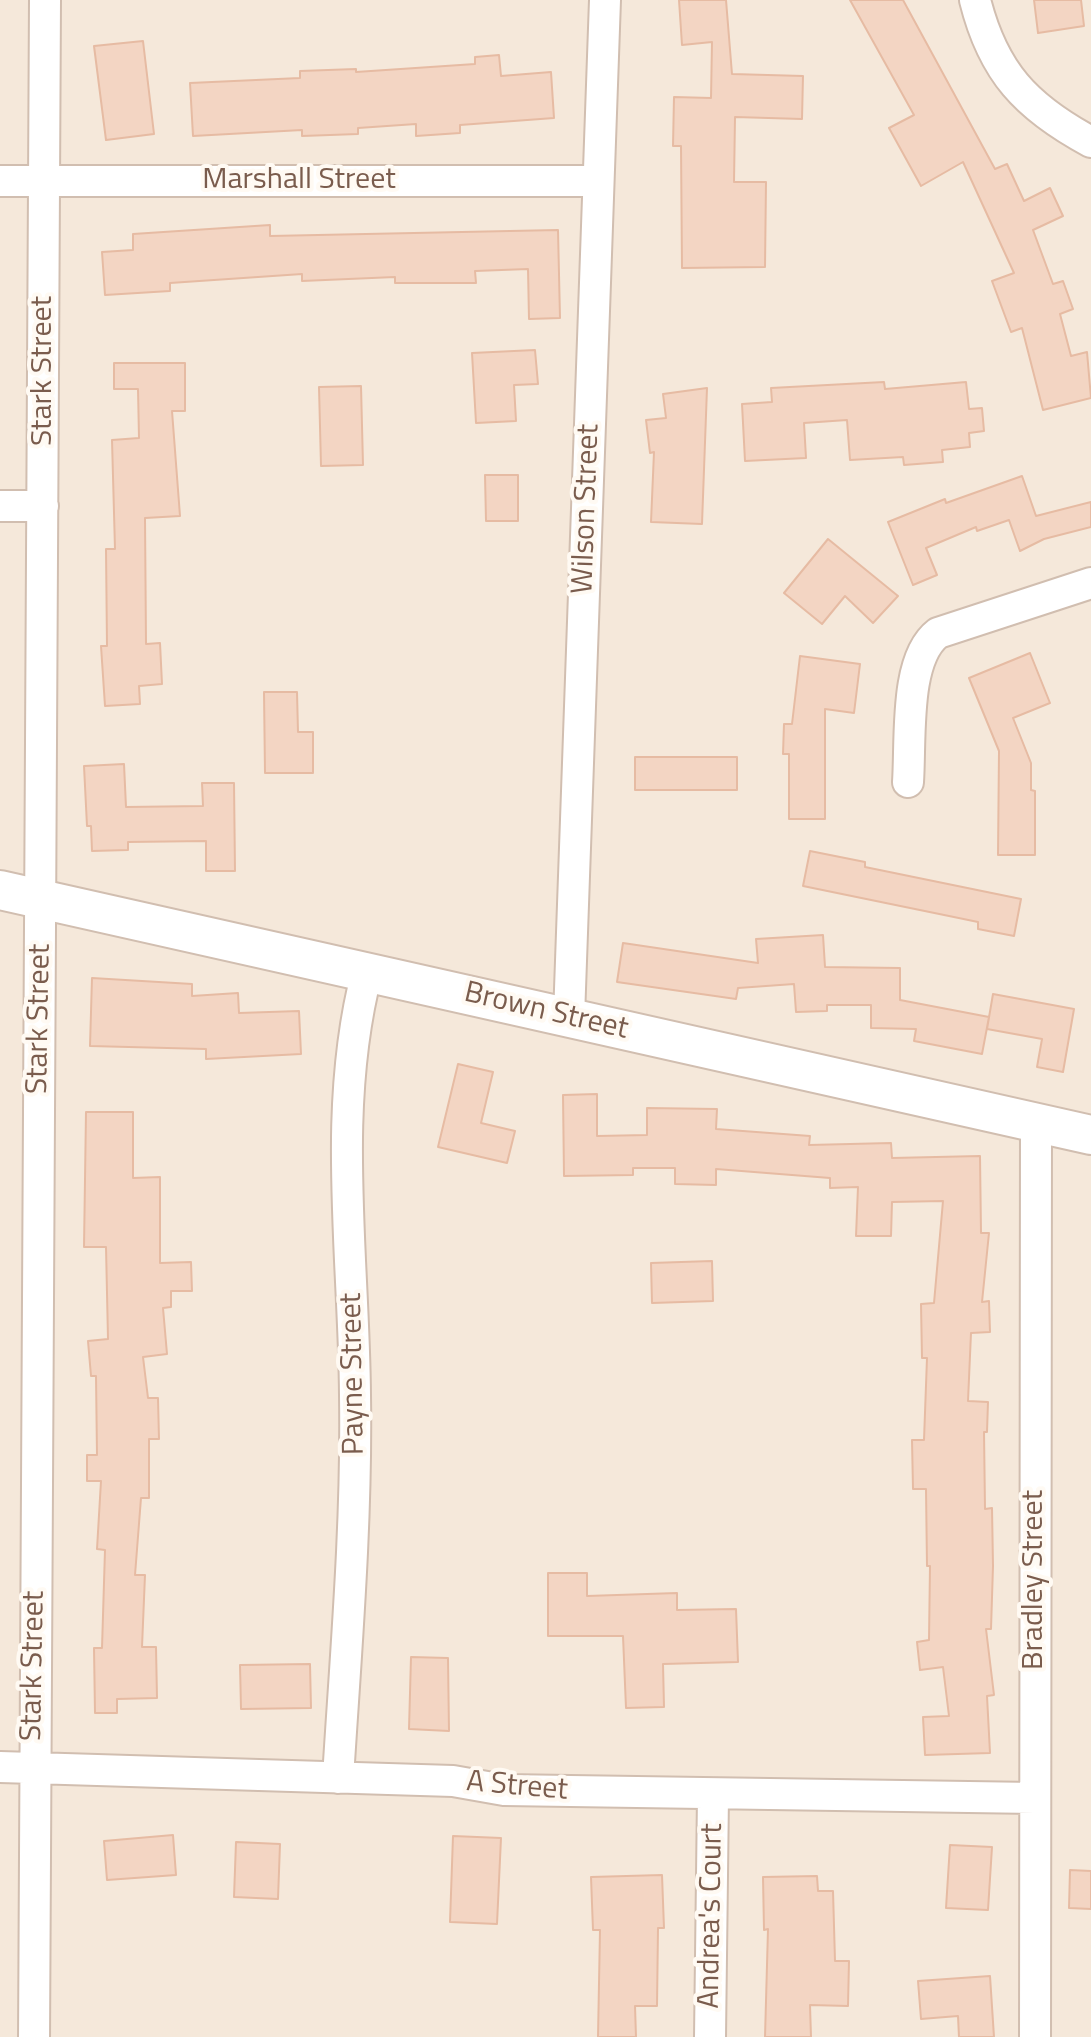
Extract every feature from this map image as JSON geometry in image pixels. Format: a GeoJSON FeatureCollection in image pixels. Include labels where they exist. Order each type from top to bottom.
{"type":"FeatureCollection","features":[{"type":"Feature","properties":{"kind":"street","name":"Stark Street"},"geometry":{"type":"LineString","coordinates":[[34,2037],[33,1768],[45,0]]}},
{"type":"Feature","properties":{"kind":"street","name":"Wilson Street"},"geometry":{"type":"LineString","coordinates":[[569,1017],[605,0]]}},
{"type":"Feature","properties":{"kind":"street"},"geometry":{"type":"LineString","coordinates":[[975,0],[990,49],[1017,89],[1059,123],[1091,142]]}},
{"type":"Feature","properties":{"kind":"street","name":"Marshall Street"},"geometry":{"type":"LineString","coordinates":[[0,181],[597,181]]}},
{"type":"Feature","properties":{"kind":"street"},"geometry":{"type":"LineString","coordinates":[[0,506],[43,506]]}},
{"type":"Feature","properties":{"kind":"street"},"geometry":{"type":"LineString","coordinates":[[908,782],[915,668],[927,641],[953,628],[1091,583]]}},
{"type":"Feature","properties":{"kind":"street","name":"Brown Street"},"geometry":{"type":"LineString","coordinates":[[0,890],[1091,1135]]}},
{"type":"Feature","properties":{"kind":"street","name":"Payne Street"},"geometry":{"type":"LineString","coordinates":[[338,1778],[356,1471],[348,1177],[350,1059],[355,1019],[367,972]]}},
{"type":"Feature","properties":{"kind":"street","name":"Bradley Street"},"geometry":{"type":"LineString","coordinates":[[1035,2037],[1036,1123]]}},
{"type":"Feature","properties":{"kind":"street","name":"A Street"},"geometry":{"type":"LineString","coordinates":[[0,1767],[453,1781],[504,1790],[1035,1798]]}},
{"type":"Feature","properties":{"kind":"street","name":"Andrea's Court"},"geometry":{"type":"LineString","coordinates":[[710,2037],[713,1795]]}},
{"type":"Feature","properties":{"kind":"shaded area"},"geometry":{"type":"Polygon","coordinates":[[[0,0],[1091,0],[1091,2037],[0,2037],[0,0]]]}},
{"type":"Feature","properties":{"kind":"building"},"geometry":{"type":"Polygon","coordinates":[[[679,0],[726,0],[732,74],[803,76],[802,119],[735,117],[734,182],[766,182],[765,267],[682,268],[681,146],[673,146],[674,97],[711,98],[712,42],[682,45],[679,0]]]}},
{"type":"Feature","properties":{"kind":"building"},"geometry":{"type":"Polygon","coordinates":[[[850,0],[903,0],[995,169],[1007,164],[1024,201],[1050,188],[1063,216],[1033,230],[1053,284],[1063,281],[1073,309],[1060,314],[1071,356],[1087,352],[1091,398],[1043,410],[1022,328],[1011,332],[992,281],[1014,273],[963,162],[921,186],[889,128],[914,115],[850,0]]]}},
{"type":"Feature","properties":{"kind":"building"},"geometry":{"type":"Polygon","coordinates":[[[1034,0],[1081,0],[1084,26],[1038,33],[1034,0]]]}},
{"type":"Feature","properties":{"kind":"building"},"geometry":{"type":"Polygon","coordinates":[[[143,41],[154,134],[106,140],[94,46],[143,41]]]}},
{"type":"Feature","properties":{"kind":"building"},"geometry":{"type":"Polygon","coordinates":[[[499,55],[501,76],[551,72],[554,118],[460,125],[460,133],[416,136],[416,124],[358,128],[358,134],[302,136],[302,130],[193,136],[190,83],[300,78],[300,71],[356,69],[356,72],[475,64],[475,57],[499,55]]]}},
{"type":"Feature","properties":{"kind":"building"},"geometry":{"type":"Polygon","coordinates":[[[270,225],[270,236],[558,230],[560,318],[529,319],[528,269],[475,271],[476,283],[395,283],[395,277],[302,281],[302,274],[170,283],[170,291],[105,295],[102,252],[133,250],[133,234],[270,225]]]}},
{"type":"Feature","properties":{"kind":"building"},"geometry":{"type":"Polygon","coordinates":[[[535,350],[538,384],[514,385],[516,421],[476,423],[472,353],[535,350]]]}},
{"type":"Feature","properties":{"kind":"building"},"geometry":{"type":"Polygon","coordinates":[[[114,363],[185,363],[185,411],[172,411],[180,516],[145,518],[146,644],[160,643],[162,684],[139,686],[140,704],[105,706],[101,646],[107,646],[106,549],[115,549],[112,440],[139,438],[138,389],[114,389],[114,363]]]}},
{"type":"Feature","properties":{"kind":"building"},"geometry":{"type":"Polygon","coordinates":[[[884,382],[885,389],[966,382],[969,409],[982,408],[984,431],[969,433],[970,447],[942,450],[943,462],[904,465],[903,457],[850,460],[847,420],[804,423],[806,458],[745,461],[742,404],[772,402],[771,388],[884,382]]]}},
{"type":"Feature","properties":{"kind":"building"},"geometry":{"type":"Polygon","coordinates":[[[361,386],[363,465],[321,466],[319,387],[361,386]]]}},
{"type":"Feature","properties":{"kind":"building"},"geometry":{"type":"Polygon","coordinates":[[[707,388],[702,524],[651,522],[654,452],[650,453],[646,420],[666,418],[663,394],[707,388]]]}},
{"type":"Feature","properties":{"kind":"building"},"geometry":{"type":"Polygon","coordinates":[[[485,475],[518,475],[518,521],[486,521],[485,475]]]}},
{"type":"Feature","properties":{"kind":"building"},"geometry":{"type":"Polygon","coordinates":[[[1022,476],[1036,516],[1091,502],[1091,527],[1044,539],[1020,551],[1009,520],[977,531],[976,527],[926,548],[937,575],[913,585],[888,522],[945,499],[946,503],[1022,476]]]}},
{"type":"Feature","properties":{"kind":"building"},"geometry":{"type":"Polygon","coordinates":[[[828,539],[898,596],[873,623],[845,596],[822,624],[784,593],[828,539]]]}},
{"type":"Feature","properties":{"kind":"building"},"geometry":{"type":"Polygon","coordinates":[[[1030,653],[1050,703],[1013,718],[1031,763],[1031,790],[1035,791],[1035,855],[998,855],[999,751],[969,678],[1030,653]]]}},
{"type":"Feature","properties":{"kind":"building"},"geometry":{"type":"Polygon","coordinates":[[[800,656],[860,664],[854,713],[825,709],[825,819],[789,819],[789,754],[783,754],[784,724],[792,724],[800,656]]]}},
{"type":"Feature","properties":{"kind":"building"},"geometry":{"type":"Polygon","coordinates":[[[264,692],[297,692],[298,732],[313,732],[313,773],[265,773],[264,692]]]}},
{"type":"Feature","properties":{"kind":"building"},"geometry":{"type":"Polygon","coordinates":[[[635,757],[737,757],[737,790],[635,790],[635,757]]]}},
{"type":"Feature","properties":{"kind":"building"},"geometry":{"type":"Polygon","coordinates":[[[124,764],[126,807],[203,806],[202,783],[234,783],[235,871],[206,871],[206,841],[128,842],[128,850],[92,851],[91,826],[87,826],[84,766],[124,764]]]}},
{"type":"Feature","properties":{"kind":"building"},"geometry":{"type":"Polygon","coordinates":[[[810,851],[865,862],[865,867],[1021,899],[1014,936],[978,929],[978,922],[803,886],[810,851]]]}},
{"type":"Feature","properties":{"kind":"building"},"geometry":{"type":"Polygon","coordinates":[[[823,935],[825,967],[900,968],[900,1000],[989,1017],[982,1054],[914,1041],[916,1029],[871,1028],[871,1005],[827,1005],[827,1011],[796,1012],[794,984],[738,988],[736,999],[617,982],[623,943],[758,963],[756,939],[823,935]]]}},
{"type":"Feature","properties":{"kind":"building"},"geometry":{"type":"Polygon","coordinates":[[[92,978],[192,984],[192,996],[238,993],[239,1013],[299,1011],[301,1054],[206,1059],[206,1049],[90,1046],[92,978]]]}},
{"type":"Feature","properties":{"kind":"building"},"geometry":{"type":"Polygon","coordinates":[[[993,994],[1074,1009],[1063,1072],[1037,1067],[1042,1039],[987,1029],[993,994]]]}},
{"type":"Feature","properties":{"kind":"building"},"geometry":{"type":"Polygon","coordinates":[[[458,1064],[493,1072],[481,1123],[515,1131],[507,1163],[438,1147],[458,1064]]]}},
{"type":"Feature","properties":{"kind":"building"},"geometry":{"type":"Polygon","coordinates":[[[597,1094],[597,1136],[647,1135],[647,1108],[717,1109],[716,1129],[810,1136],[809,1145],[891,1143],[892,1158],[980,1156],[981,1233],[989,1233],[982,1302],[989,1301],[990,1332],[971,1333],[968,1401],[988,1402],[987,1432],[984,1432],[985,1509],[992,1508],[993,1566],[991,1629],[986,1629],[994,1695],[987,1696],[990,1753],[925,1755],[923,1717],[949,1716],[943,1667],[920,1670],[917,1642],[929,1640],[930,1566],[927,1566],[926,1489],[913,1489],[912,1440],[924,1440],[927,1358],[922,1358],[921,1304],[934,1303],[943,1201],[892,1202],[891,1236],[856,1236],[858,1187],[830,1188],[830,1178],[716,1169],[716,1185],[675,1184],[675,1168],[633,1168],[633,1175],[564,1176],[563,1095],[597,1094]]]}},
{"type":"Feature","properties":{"kind":"building"},"geometry":{"type":"Polygon","coordinates":[[[86,1112],[133,1112],[133,1178],[160,1177],[160,1263],[191,1262],[192,1291],[171,1291],[171,1307],[163,1308],[167,1354],[143,1357],[148,1398],[158,1398],[159,1439],[149,1439],[149,1498],[141,1498],[135,1575],[145,1575],[142,1647],[156,1647],[157,1698],[117,1699],[117,1713],[95,1713],[94,1648],[102,1648],[105,1550],[97,1549],[101,1481],[87,1481],[87,1455],[97,1455],[96,1376],[91,1376],[88,1341],[108,1339],[106,1247],[84,1247],[86,1112]]]}},
{"type":"Feature","properties":{"kind":"building"},"geometry":{"type":"Polygon","coordinates":[[[712,1261],[713,1301],[652,1303],[651,1263],[712,1261]]]}},
{"type":"Feature","properties":{"kind":"building"},"geometry":{"type":"Polygon","coordinates":[[[548,1573],[587,1573],[587,1596],[677,1593],[677,1610],[736,1609],[738,1662],[663,1664],[664,1707],[626,1708],[623,1636],[548,1636],[548,1573]]]}},
{"type":"Feature","properties":{"kind":"building"},"geometry":{"type":"Polygon","coordinates":[[[411,1657],[448,1658],[449,1731],[409,1729],[411,1657]]]}},
{"type":"Feature","properties":{"kind":"building"},"geometry":{"type":"Polygon","coordinates":[[[310,1664],[311,1708],[241,1709],[240,1665],[310,1664]]]}},
{"type":"Feature","properties":{"kind":"building"},"geometry":{"type":"Polygon","coordinates":[[[173,1835],[176,1875],[107,1880],[104,1841],[173,1835]]]}},
{"type":"Feature","properties":{"kind":"building"},"geometry":{"type":"Polygon","coordinates":[[[453,1836],[501,1838],[497,1924],[450,1922],[453,1836]]]}},
{"type":"Feature","properties":{"kind":"building"},"geometry":{"type":"Polygon","coordinates":[[[236,1842],[280,1844],[278,1899],[234,1897],[236,1842]]]}},
{"type":"Feature","properties":{"kind":"building"},"geometry":{"type":"Polygon","coordinates":[[[950,1845],[992,1847],[988,1910],[946,1908],[950,1845]]]}},
{"type":"Feature","properties":{"kind":"building"},"geometry":{"type":"Polygon","coordinates":[[[1070,1870],[1091,1871],[1091,1909],[1069,1908],[1070,1870]]]}},
{"type":"Feature","properties":{"kind":"building"},"geometry":{"type":"Polygon","coordinates":[[[662,1875],[664,1928],[658,1928],[657,2006],[635,2006],[636,2037],[598,2037],[600,1930],[593,1930],[591,1877],[662,1875]]]}},
{"type":"Feature","properties":{"kind":"building"},"geometry":{"type":"Polygon","coordinates":[[[817,1876],[818,1891],[833,1891],[835,1961],[849,1961],[848,2006],[810,2005],[811,2037],[765,2037],[768,1929],[764,1930],[763,1877],[817,1876]]]}},
{"type":"Feature","properties":{"kind":"building"},"geometry":{"type":"Polygon","coordinates":[[[990,1976],[994,2037],[959,2037],[958,2016],[921,2019],[918,1981],[990,1976]]]}}]}
